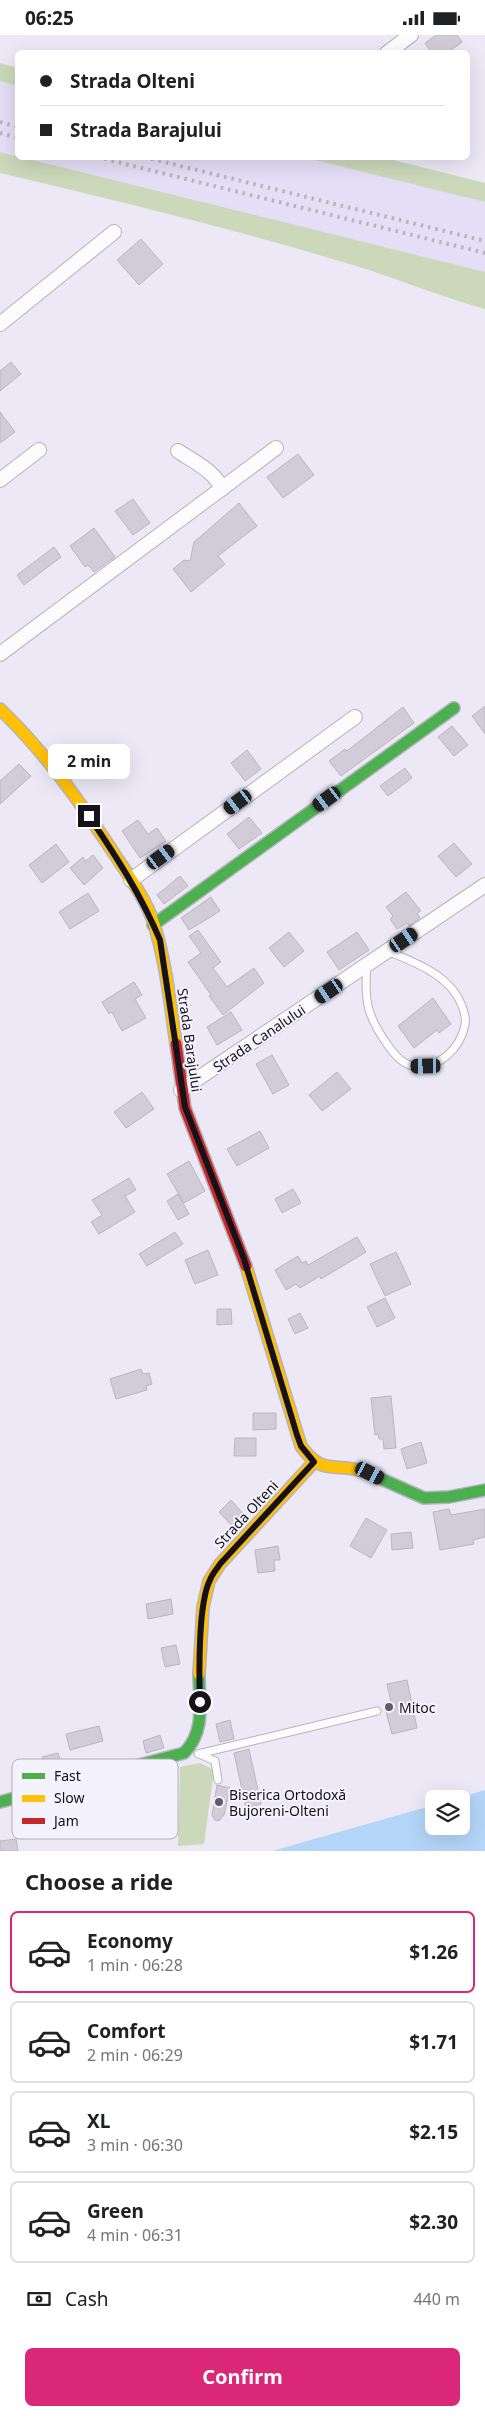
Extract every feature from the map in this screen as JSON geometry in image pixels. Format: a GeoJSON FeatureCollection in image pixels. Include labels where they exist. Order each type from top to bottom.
{"type":"FeatureCollection","features":[{"type":"Feature","properties":{"kind":"street"},"geometry":{"type":"LineString","coordinates":[[391,50],[411,35]]}},
{"type":"Feature","properties":{"kind":"street"},"geometry":{"type":"LineString","coordinates":[[0,324],[114,232]]}},
{"type":"Feature","properties":{"kind":"street"},"geometry":{"type":"LineString","coordinates":[[0,654],[276,448]]}},
{"type":"Feature","properties":{"kind":"street"},"geometry":{"type":"LineString","coordinates":[[0,480],[40,449]]}},
{"type":"Feature","properties":{"kind":"street"},"geometry":{"type":"LineString","coordinates":[[178,451],[210,473],[219,481],[222,489]]}},
{"type":"Feature","properties":{"kind":"street"},"geometry":{"type":"LineString","coordinates":[[153,925],[454,708]]}},
{"type":"Feature","properties":{"kind":"street","name":"Strada Barajului"},"geometry":{"type":"LineString","coordinates":[[0,709],[32,740],[79,800],[131,880],[160,940],[185,1107],[244,1259],[297,1435],[301,1446],[314,1462]]}},
{"type":"Feature","properties":{"kind":"street"},"geometry":{"type":"LineString","coordinates":[[131,880],[355,717]]}},
{"type":"Feature","properties":{"kind":"street","name":"Strada Canalului"},"geometry":{"type":"LineString","coordinates":[[181,1090],[485,885]]}},
{"type":"Feature","properties":{"kind":"street"},"geometry":{"type":"LineString","coordinates":[[314,1462],[324,1467],[357,1468],[424,1498],[449,1497],[485,1490]]}},
{"type":"Feature","properties":{"kind":"street","name":"Strada Olteni"},"geometry":{"type":"LineString","coordinates":[[184,1753],[194,1743],[199,1731],[199,1670],[204,1607],[209,1581],[220,1564],[314,1462]]}},
{"type":"Feature","properties":{"kind":"street"},"geometry":{"type":"LineString","coordinates":[[167,1759],[184,1753]]}},
{"type":"Feature","properties":{"kind":"lane"},"geometry":{"type":"LineString","coordinates":[[367,965],[365,987],[369,1015],[392,1052],[412,1066],[426,1066],[441,1061],[452,1052],[459,1039],[465,1025],[464,1011],[453,991],[440,978],[387,951]]}},
{"type":"Feature","properties":{"kind":"lane"},"geometry":{"type":"LineString","coordinates":[[184,1753],[198,1753],[377,1711]]}},
{"type":"Feature","properties":{"kind":"lane"},"geometry":{"type":"LineString","coordinates":[[198,1753],[215,1761],[218,1780]]}},
{"type":"Feature","properties":{"kind":"shaded area"},"geometry":{"type":"Polygon","coordinates":[[[0,81],[15,85],[15,156],[0,152],[0,81]]]}},
{"type":"Feature","properties":{"kind":"shaded area"},"geometry":{"type":"Polygon","coordinates":[[[31,160],[319,160],[485,202],[485,272],[31,160]]]}},
{"type":"Feature","properties":{"kind":"green space"},"geometry":{"type":"Polygon","coordinates":[[[0,63],[15,67],[15,85],[0,81],[0,63]]]}},
{"type":"Feature","properties":{"kind":"green space"},"geometry":{"type":"Polygon","coordinates":[[[0,152],[15,156],[15,160],[32,160],[485,272],[485,309],[356,266],[267,240],[134,205],[0,173],[0,152]]]}},
{"type":"Feature","properties":{"kind":"green space"},"geometry":{"type":"Polygon","coordinates":[[[315,160],[393,160],[485,183],[485,202],[315,160]]]}},
{"type":"Feature","properties":{"kind":"green space"},"geometry":{"type":"Polygon","coordinates":[[[200,1763],[214,1770],[204,1844],[178,1846],[180,1767],[200,1763]]]}},
{"type":"Feature","properties":{"kind":"water"},"geometry":{"type":"Polygon","coordinates":[[[485,1790],[485,1851],[272,1851],[425,1808],[425,1835],[470,1835],[470,1794],[485,1790]]]}},
{"type":"Feature","properties":{"kind":"building"},"geometry":{"type":"Polygon","coordinates":[[[436,35],[457,35],[462,42],[451,50],[430,50],[425,43],[436,35]]]}},
{"type":"Feature","properties":{"kind":"building"},"geometry":{"type":"Polygon","coordinates":[[[141,239],[163,264],[139,285],[117,260],[141,239]]]}},
{"type":"Feature","properties":{"kind":"building"},"geometry":{"type":"Polygon","coordinates":[[[11,362],[21,374],[0,391],[0,371],[11,362]]]}},
{"type":"Feature","properties":{"kind":"building"},"geometry":{"type":"Polygon","coordinates":[[[0,412],[15,432],[0,443],[0,412]]]}},
{"type":"Feature","properties":{"kind":"building"},"geometry":{"type":"Polygon","coordinates":[[[298,454],[314,475],[283,498],[267,477],[298,454]]]}},
{"type":"Feature","properties":{"kind":"building"},"geometry":{"type":"Polygon","coordinates":[[[133,499],[150,523],[133,535],[115,511],[133,499]]]}},
{"type":"Feature","properties":{"kind":"building"},"geometry":{"type":"Polygon","coordinates":[[[239,503],[257,526],[218,556],[225,564],[191,592],[173,569],[184,560],[190,561],[194,542],[239,503]]]}},
{"type":"Feature","properties":{"kind":"building"},"geometry":{"type":"Polygon","coordinates":[[[94,528],[115,557],[94,572],[88,565],[85,567],[70,546],[94,528]]]}},
{"type":"Feature","properties":{"kind":"building"},"geometry":{"type":"Polygon","coordinates":[[[54,547],[61,557],[24,585],[17,575],[54,547]]]}},
{"type":"Feature","properties":{"kind":"building"},"geometry":{"type":"Polygon","coordinates":[[[485,706],[485,734],[472,716],[485,706]]]}},
{"type":"Feature","properties":{"kind":"building"},"geometry":{"type":"Polygon","coordinates":[[[403,707],[414,723],[341,776],[329,761],[345,749],[347,751],[403,707]]]}},
{"type":"Feature","properties":{"kind":"building"},"geometry":{"type":"Polygon","coordinates":[[[452,726],[468,745],[454,756],[438,737],[452,726]]]}},
{"type":"Feature","properties":{"kind":"building"},"geometry":{"type":"Polygon","coordinates":[[[247,750],[261,769],[245,781],[231,763],[247,750]]]}},
{"type":"Feature","properties":{"kind":"building"},"geometry":{"type":"Polygon","coordinates":[[[19,764],[31,776],[0,804],[0,781],[19,764]]]}},
{"type":"Feature","properties":{"kind":"building"},"geometry":{"type":"Polygon","coordinates":[[[405,768],[412,778],[388,796],[380,786],[405,768]]]}},
{"type":"Feature","properties":{"kind":"building"},"geometry":{"type":"Polygon","coordinates":[[[249,817],[262,833],[239,849],[227,834],[249,817]]]}},
{"type":"Feature","properties":{"kind":"building"},"geometry":{"type":"Polygon","coordinates":[[[138,820],[148,834],[157,828],[166,841],[140,858],[122,831],[138,820]]]}},
{"type":"Feature","properties":{"kind":"building"},"geometry":{"type":"Polygon","coordinates":[[[454,843],[472,864],[456,877],[438,856],[454,843]]]}},
{"type":"Feature","properties":{"kind":"building"},"geometry":{"type":"Polygon","coordinates":[[[56,844],[69,862],[42,883],[29,865],[56,844]]]}},
{"type":"Feature","properties":{"kind":"building"},"geometry":{"type":"Polygon","coordinates":[[[93,855],[103,868],[84,885],[70,868],[83,857],[86,861],[93,855]]]}},
{"type":"Feature","properties":{"kind":"building"},"geometry":{"type":"Polygon","coordinates":[[[180,876],[188,886],[164,904],[157,895],[180,876]]]}},
{"type":"Feature","properties":{"kind":"building"},"geometry":{"type":"Polygon","coordinates":[[[406,892],[421,911],[417,913],[420,918],[409,926],[407,923],[397,929],[390,919],[393,916],[386,907],[406,892]]]}},
{"type":"Feature","properties":{"kind":"building"},"geometry":{"type":"Polygon","coordinates":[[[88,893],[99,911],[70,929],[59,912],[88,893]]]}},
{"type":"Feature","properties":{"kind":"building"},"geometry":{"type":"Polygon","coordinates":[[[211,897],[220,911],[189,930],[181,918],[211,897]]]}},
{"type":"Feature","properties":{"kind":"building"},"geometry":{"type":"Polygon","coordinates":[[[198,930],[221,962],[213,968],[227,987],[254,968],[264,983],[223,1015],[188,962],[201,953],[189,936],[198,930]]]}},
{"type":"Feature","properties":{"kind":"building"},"geometry":{"type":"Polygon","coordinates":[[[289,932],[304,951],[284,967],[269,948],[289,932]]]}},
{"type":"Feature","properties":{"kind":"building"},"geometry":{"type":"Polygon","coordinates":[[[357,932],[369,950],[339,970],[327,952],[357,932]]]}},
{"type":"Feature","properties":{"kind":"building"},"geometry":{"type":"Polygon","coordinates":[[[134,982],[142,995],[135,999],[146,1018],[122,1031],[112,1012],[109,1014],[102,1002],[134,982]]]}},
{"type":"Feature","properties":{"kind":"building"},"geometry":{"type":"Polygon","coordinates":[[[433,998],[451,1024],[439,1033],[437,1030],[414,1048],[398,1026],[433,998]]]}},
{"type":"Feature","properties":{"kind":"building"},"geometry":{"type":"Polygon","coordinates":[[[231,1012],[242,1030],[217,1045],[207,1027],[231,1012]]]}},
{"type":"Feature","properties":{"kind":"building"},"geometry":{"type":"Polygon","coordinates":[[[272,1055],[289,1085],[273,1094],[256,1064],[272,1055]]]}},
{"type":"Feature","properties":{"kind":"building"},"geometry":{"type":"Polygon","coordinates":[[[337,1072],[351,1089],[322,1111],[309,1095],[337,1072]]]}},
{"type":"Feature","properties":{"kind":"building"},"geometry":{"type":"Polygon","coordinates":[[[142,1092],[154,1109],[126,1128],[114,1112],[142,1092]]]}},
{"type":"Feature","properties":{"kind":"building"},"geometry":{"type":"Polygon","coordinates":[[[260,1131],[269,1148],[237,1166],[227,1149],[260,1131]]]}},
{"type":"Feature","properties":{"kind":"building"},"geometry":{"type":"Polygon","coordinates":[[[189,1161],[205,1191],[184,1203],[167,1174],[189,1161]]]}},
{"type":"Feature","properties":{"kind":"building"},"geometry":{"type":"Polygon","coordinates":[[[129,1178],[136,1190],[125,1196],[135,1212],[99,1234],[91,1222],[102,1215],[92,1200],[129,1178]]]}},
{"type":"Feature","properties":{"kind":"building"},"geometry":{"type":"Polygon","coordinates":[[[293,1189],[301,1203],[282,1213],[275,1199],[293,1189]]]}},
{"type":"Feature","properties":{"kind":"building"},"geometry":{"type":"Polygon","coordinates":[[[178,1194],[189,1214],[178,1220],[167,1201],[178,1194]]]}},
{"type":"Feature","properties":{"kind":"building"},"geometry":{"type":"Polygon","coordinates":[[[175,1232],[183,1244],[147,1266],[139,1254],[175,1232]]]}},
{"type":"Feature","properties":{"kind":"building"},"geometry":{"type":"Polygon","coordinates":[[[357,1237],[366,1252],[321,1279],[320,1276],[300,1288],[296,1284],[286,1290],[275,1270],[298,1256],[302,1263],[306,1261],[308,1265],[357,1237]]]}},
{"type":"Feature","properties":{"kind":"building"},"geometry":{"type":"Polygon","coordinates":[[[208,1250],[218,1275],[195,1284],[185,1260],[208,1250]]]}},
{"type":"Feature","properties":{"kind":"building"},"geometry":{"type":"Polygon","coordinates":[[[396,1252],[411,1284],[385,1296],[370,1264],[396,1252]]]}},
{"type":"Feature","properties":{"kind":"building"},"geometry":{"type":"Polygon","coordinates":[[[385,1298],[395,1318],[377,1327],[367,1307],[385,1298]]]}},
{"type":"Feature","properties":{"kind":"building"},"geometry":{"type":"Polygon","coordinates":[[[217,1309],[231,1309],[232,1324],[217,1325],[217,1309]]]}},
{"type":"Feature","properties":{"kind":"building"},"geometry":{"type":"Polygon","coordinates":[[[300,1313],[308,1328],[295,1334],[288,1319],[300,1313]]]}},
{"type":"Feature","properties":{"kind":"building"},"geometry":{"type":"Polygon","coordinates":[[[141,1369],[143,1374],[149,1373],[152,1384],[146,1386],[147,1390],[116,1399],[110,1379],[141,1369]]]}},
{"type":"Feature","properties":{"kind":"building"},"geometry":{"type":"Polygon","coordinates":[[[391,1396],[396,1448],[384,1449],[383,1439],[379,1439],[378,1434],[375,1435],[371,1398],[391,1396]]]}},
{"type":"Feature","properties":{"kind":"building"},"geometry":{"type":"Polygon","coordinates":[[[253,1413],[276,1413],[276,1429],[253,1430],[253,1413]]]}},
{"type":"Feature","properties":{"kind":"building"},"geometry":{"type":"Polygon","coordinates":[[[235,1438],[256,1438],[256,1456],[234,1456],[235,1438]]]}},
{"type":"Feature","properties":{"kind":"building"},"geometry":{"type":"Polygon","coordinates":[[[421,1442],[427,1463],[407,1469],[401,1449],[421,1442]]]}},
{"type":"Feature","properties":{"kind":"building"},"geometry":{"type":"Polygon","coordinates":[[[231,1500],[247,1518],[236,1530],[219,1512],[231,1500]]]}},
{"type":"Feature","properties":{"kind":"building"},"geometry":{"type":"Polygon","coordinates":[[[449,1509],[451,1515],[485,1509],[485,1537],[473,1540],[474,1544],[440,1550],[433,1512],[449,1509]]]}},
{"type":"Feature","properties":{"kind":"building"},"geometry":{"type":"Polygon","coordinates":[[[366,1518],[387,1530],[371,1558],[350,1546],[366,1518]]]}},
{"type":"Feature","properties":{"kind":"building"},"geometry":{"type":"Polygon","coordinates":[[[411,1532],[413,1548],[392,1550],[391,1534],[411,1532]]]}},
{"type":"Feature","properties":{"kind":"building"},"geometry":{"type":"Polygon","coordinates":[[[278,1546],[280,1560],[274,1560],[275,1571],[258,1573],[255,1550],[278,1546]]]}},
{"type":"Feature","properties":{"kind":"building"},"geometry":{"type":"Polygon","coordinates":[[[171,1599],[173,1614],[148,1619],[146,1604],[171,1599]]]}},
{"type":"Feature","properties":{"kind":"building"},"geometry":{"type":"Polygon","coordinates":[[[176,1645],[180,1664],[165,1667],[161,1648],[176,1645]]]}},
{"type":"Feature","properties":{"kind":"building"},"geometry":{"type":"Polygon","coordinates":[[[407,1680],[417,1728],[392,1734],[384,1704],[391,1702],[387,1684],[407,1680]]]}},
{"type":"Feature","properties":{"kind":"building"},"geometry":{"type":"Polygon","coordinates":[[[230,1720],[234,1739],[220,1742],[216,1724],[230,1720]]]}},
{"type":"Feature","properties":{"kind":"building"},"geometry":{"type":"Polygon","coordinates":[[[99,1726],[103,1741],[70,1750],[66,1734],[99,1726]]]}},
{"type":"Feature","properties":{"kind":"building"},"geometry":{"type":"Polygon","coordinates":[[[160,1735],[164,1748],[146,1753],[143,1741],[160,1735]]]}},
{"type":"Feature","properties":{"kind":"building"},"geometry":{"type":"Polygon","coordinates":[[[249,1749],[261,1804],[246,1808],[234,1753],[249,1749]]]}},
{"type":"Feature","properties":{"kind":"building"},"geometry":{"type":"Polygon","coordinates":[[[58,1753],[60,1759],[42,1759],[42,1757],[58,1753]]]}},
{"type":"Feature","properties":{"kind":"building"},"geometry":{"type":"Polygon","coordinates":[[[217,1785],[230,1788],[224,1815],[219,1821],[215,1820],[212,1815],[217,1785]]]}},
{"type":"Feature","properties":{"kind":"building"},"geometry":{"type":"Polygon","coordinates":[[[16,1839],[18,1851],[0,1851],[0,1841],[16,1839]]]}},
{"type":"Feature","properties":{"kind":"railway"},"geometry":{"type":"LineString","coordinates":[[0,122],[15,126]]}},
{"type":"Feature","properties":{"kind":"railway"},"geometry":{"type":"LineString","coordinates":[[0,133],[15,137]]}},
{"type":"Feature","properties":{"kind":"railway"},"geometry":{"type":"LineString","coordinates":[[109,160],[485,253]]}},
{"type":"Feature","properties":{"kind":"railway"},"geometry":{"type":"LineString","coordinates":[[156,160],[485,241]]}},
{"type":"Feature","properties":{"kind":"traffic: fast"},"geometry":{"type":"LineString","coordinates":[[153,925],[454,708]]}},
{"type":"Feature","properties":{"kind":"traffic: fast"},"geometry":{"type":"LineString","coordinates":[[368,1473],[424,1498],[449,1497],[485,1490]]}},
{"type":"Feature","properties":{"kind":"traffic: fast"},"geometry":{"type":"LineString","coordinates":[[161,1759],[184,1753],[196,1735],[200,1716],[199,1674]]}},
{"type":"Feature","properties":{"kind":"traffic: fast"},"geometry":{"type":"LineString","coordinates":[[0,1802],[12,1799]]}},
{"type":"Feature","properties":{"kind":"traffic: slow"},"geometry":{"type":"LineString","coordinates":[[0,709],[62,779],[102,835],[146,904],[161,951],[176,1044]]}},
{"type":"Feature","properties":{"kind":"traffic: slow"},"geometry":{"type":"LineString","coordinates":[[246,1266],[301,1446],[309,1456],[324,1466],[357,1469],[368,1473]]}},
{"type":"Feature","properties":{"kind":"traffic: slow"},"geometry":{"type":"LineString","coordinates":[[199,1674],[203,1607],[209,1581],[220,1564],[314,1462]]}},
{"type":"Feature","properties":{"kind":"traffic: jam"},"geometry":{"type":"LineString","coordinates":[[176,1044],[185,1108],[246,1266]]}},
{"type":"Feature","properties":{"kind":"place","name":"Mitoc"},"geometry":{"type":"Point","coordinates":[389,1707]}},
{"type":"Feature","properties":{"kind":"place","name":"Biserica Ortodoxă Bujoreni-Olteni"},"geometry":{"type":"Point","coordinates":[219,1802]}},
{"type":"Feature","properties":{"kind":"route"},"geometry":{"type":"LineString","coordinates":[[89,816],[131,880],[152,919],[160,940],[185,1107],[244,1259],[297,1435],[301,1446],[308,1457],[314,1462],[220,1564],[209,1581],[204,1607],[199,1670],[200,1702]]}}]}
